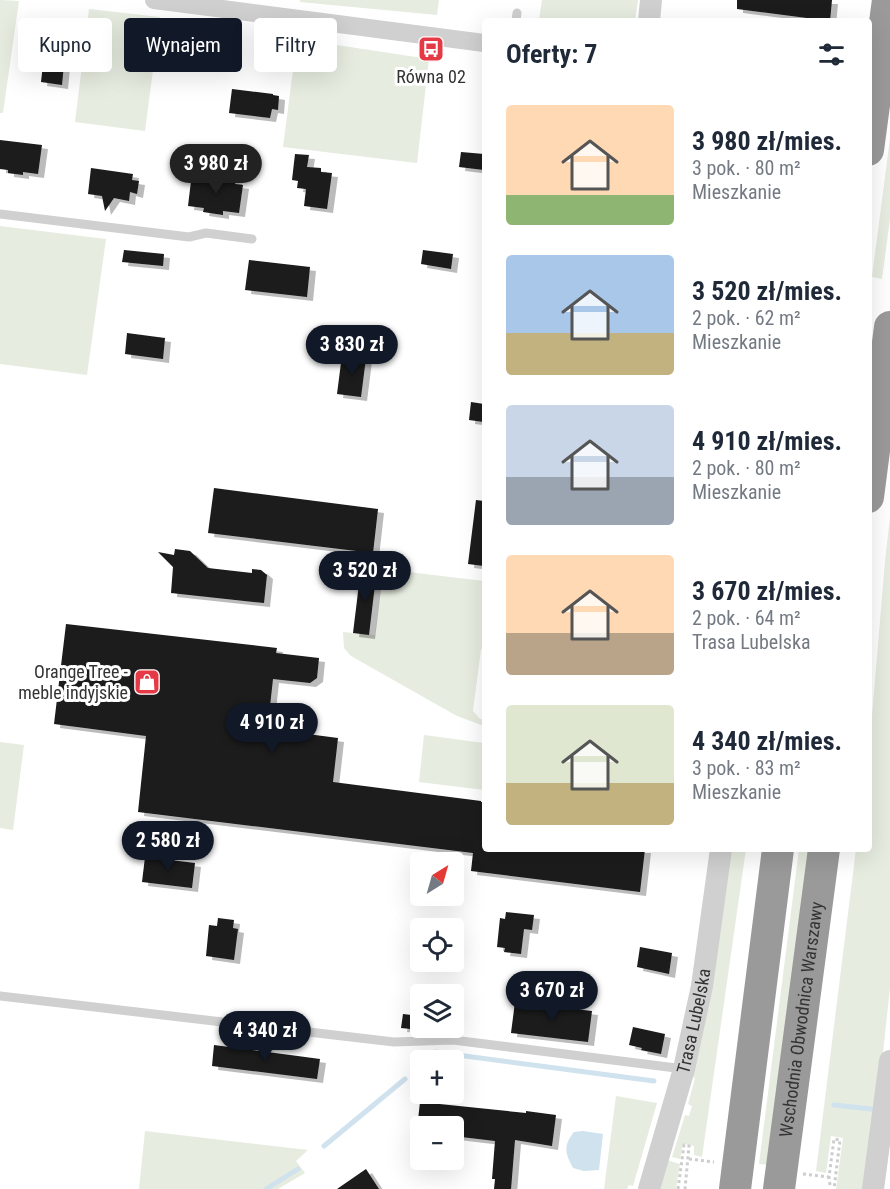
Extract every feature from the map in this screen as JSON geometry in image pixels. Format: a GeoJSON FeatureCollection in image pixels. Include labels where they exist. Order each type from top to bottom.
{"type":"FeatureCollection","features":[{"type":"Feature","properties":{"kind":"highway"},"geometry":{"type":"LineString","coordinates":[[872,120],[888,0]]}},
{"type":"Feature","properties":{"kind":"highway"},"geometry":{"type":"LineString","coordinates":[[872,462],[888,324]]}},
{"type":"Feature","properties":{"kind":"highway"},"geometry":{"type":"LineString","coordinates":[[735,1189],[778,852]]}},
{"type":"Feature","properties":{"kind":"highway","name":"Wschodnia Obwodnica Warszawy"},"geometry":{"type":"LineString","coordinates":[[779,1189],[824,852]]}},
{"type":"Feature","properties":{"kind":"highway"},"geometry":{"type":"LineString","coordinates":[[724,1189],[741,1132]]}},
{"type":"Feature","properties":{"kind":"street"},"geometry":{"type":"LineString","coordinates":[[154,0],[482,43]]}},
{"type":"Feature","properties":{"kind":"street"},"geometry":{"type":"LineString","coordinates":[[650,18],[651,0]]}},
{"type":"Feature","properties":{"kind":"street"},"geometry":{"type":"LineString","coordinates":[[872,94],[890,96]]}},
{"type":"Feature","properties":{"kind":"street","name":"Trasa Lubelska"},"geometry":{"type":"LineString","coordinates":[[649,1189],[684,1069],[702,986],[722,852]]}},
{"type":"Feature","properties":{"kind":"street"},"geometry":{"type":"LineString","coordinates":[[873,1189],[890,1061]]}},
{"type":"Feature","properties":{"kind":"lane"},"geometry":{"type":"LineString","coordinates":[[0,214],[189,237],[206,233],[252,239]]}},
{"type":"Feature","properties":{"kind":"lane"},"geometry":{"type":"LineString","coordinates":[[872,356],[888,324]]}},
{"type":"Feature","properties":{"kind":"lane"},"geometry":{"type":"LineString","coordinates":[[0,996],[394,1042],[453,1040],[684,1069]]}},
{"type":"Feature","properties":{"kind":"path"},"geometry":{"type":"LineString","coordinates":[[830,1185],[834,1139],[840,1140],[834,1189]]}},
{"type":"Feature","properties":{"kind":"path"},"geometry":{"type":"LineString","coordinates":[[678,1189],[684,1145],[689,1146],[685,1189]]}},
{"type":"Feature","properties":{"kind":"shaded area"},"geometry":{"type":"Polygon","coordinates":[[[0,0],[19,1],[3,113],[0,113],[0,0]]]}},
{"type":"Feature","properties":{"kind":"shaded area"},"geometry":{"type":"Polygon","coordinates":[[[300,0],[439,0],[437,15],[300,2],[300,0]]]}},
{"type":"Feature","properties":{"kind":"shaded area"},"geometry":{"type":"Polygon","coordinates":[[[542,0],[638,0],[635,18],[539,18],[542,0]]]}},
{"type":"Feature","properties":{"kind":"shaded area"},"geometry":{"type":"Polygon","coordinates":[[[89,9],[160,17],[124,18],[124,72],[153,72],[145,131],[75,122],[81,72],[112,72],[112,18],[88,18],[89,9]]]}},
{"type":"Feature","properties":{"kind":"shaded area"},"geometry":{"type":"Polygon","coordinates":[[[337,45],[429,59],[417,163],[283,147],[293,72],[337,72],[337,45]]]}},
{"type":"Feature","properties":{"kind":"shaded area"},"geometry":{"type":"Polygon","coordinates":[[[890,138],[890,219],[882,279],[872,277],[890,138]]]}},
{"type":"Feature","properties":{"kind":"shaded area"},"geometry":{"type":"Polygon","coordinates":[[[0,226],[106,239],[87,375],[0,364],[0,226]]]}},
{"type":"Feature","properties":{"kind":"shaded area"},"geometry":{"type":"Polygon","coordinates":[[[890,517],[890,988],[866,1189],[836,1189],[843,1138],[831,1136],[826,1173],[816,1171],[856,852],[872,852],[872,716],[890,517]]]}},
{"type":"Feature","properties":{"kind":"shaded area"},"geometry":{"type":"Polygon","coordinates":[[[383,569],[482,581],[482,649],[473,711],[482,719],[482,725],[457,716],[351,656],[344,648],[343,632],[375,635],[383,569]]]}},
{"type":"Feature","properties":{"kind":"shaded area"},"geometry":{"type":"Polygon","coordinates":[[[424,735],[482,743],[482,790],[419,782],[424,735]]]}},
{"type":"Feature","properties":{"kind":"shaded area"},"geometry":{"type":"Polygon","coordinates":[[[0,742],[24,745],[13,830],[0,828],[0,742]]]}},
{"type":"Feature","properties":{"kind":"shaded area"},"geometry":{"type":"Polygon","coordinates":[[[729,852],[746,852],[702,1157],[694,1155],[694,1146],[683,1144],[680,1159],[672,1157],[685,1115],[689,1116],[692,1106],[688,1104],[695,1078],[690,1076],[729,852]]]}},
{"type":"Feature","properties":{"kind":"shaded area"},"geometry":{"type":"Polygon","coordinates":[[[799,852],[809,852],[768,1165],[759,1164],[799,852]]]}},
{"type":"Feature","properties":{"kind":"shaded area"},"geometry":{"type":"Polygon","coordinates":[[[616,1096],[657,1103],[633,1186],[629,1185],[627,1189],[604,1189],[616,1096]]]}},
{"type":"Feature","properties":{"kind":"shaded area"},"geometry":{"type":"Polygon","coordinates":[[[145,1131],[308,1150],[296,1161],[305,1173],[278,1189],[139,1189],[145,1131]]]}},
{"type":"Feature","properties":{"kind":"shaded area"},"geometry":{"type":"Polygon","coordinates":[[[667,1160],[680,1164],[676,1189],[659,1189],[667,1160]]]}},
{"type":"Feature","properties":{"kind":"water"},"geometry":{"type":"Polygon","coordinates":[[[574,1132],[603,1134],[599,1170],[584,1171],[573,1168],[568,1158],[566,1150],[570,1137],[574,1132]]]}},
{"type":"Feature","properties":{"kind":"building"},"geometry":{"type":"Polygon","coordinates":[[[737,0],[832,0],[830,18],[807,18],[737,9],[737,0]]]}},
{"type":"Feature","properties":{"kind":"building"},"geometry":{"type":"Polygon","coordinates":[[[42,72],[63,72],[62,85],[41,82],[42,72]]]}},
{"type":"Feature","properties":{"kind":"building"},"geometry":{"type":"Polygon","coordinates":[[[232,89],[279,96],[278,110],[272,109],[270,118],[229,113],[232,89]]]}},
{"type":"Feature","properties":{"kind":"building"},"geometry":{"type":"Polygon","coordinates":[[[0,140],[42,145],[38,174],[23,172],[23,175],[8,173],[8,170],[0,169],[0,140]]]}},
{"type":"Feature","properties":{"kind":"building"},"geometry":{"type":"Polygon","coordinates":[[[461,152],[482,154],[482,170],[459,167],[461,152]]]}},
{"type":"Feature","properties":{"kind":"building"},"geometry":{"type":"Polygon","coordinates":[[[295,154],[309,155],[307,167],[321,168],[321,172],[332,173],[327,209],[304,206],[306,189],[297,188],[298,181],[292,180],[295,154]]]}},
{"type":"Feature","properties":{"kind":"building"},"geometry":{"type":"Polygon","coordinates":[[[91,168],[133,174],[132,180],[139,181],[137,194],[130,192],[129,201],[114,198],[105,211],[102,196],[88,194],[91,168]]]}},
{"type":"Feature","properties":{"kind":"building"},"geometry":{"type":"Polygon","coordinates":[[[199,176],[236,180],[235,184],[243,185],[239,213],[223,211],[223,215],[203,212],[204,208],[188,206],[191,181],[198,181],[199,176]]]}},
{"type":"Feature","properties":{"kind":"building"},"geometry":{"type":"Polygon","coordinates":[[[124,250],[164,254],[163,266],[122,262],[124,250]]]}},
{"type":"Feature","properties":{"kind":"building"},"geometry":{"type":"Polygon","coordinates":[[[423,250],[453,254],[451,269],[421,264],[423,250]]]}},
{"type":"Feature","properties":{"kind":"building"},"geometry":{"type":"Polygon","coordinates":[[[249,260],[310,267],[307,297],[245,290],[249,260]]]}},
{"type":"Feature","properties":{"kind":"building"},"geometry":{"type":"Polygon","coordinates":[[[127,333],[165,338],[163,359],[125,354],[127,333]]]}},
{"type":"Feature","properties":{"kind":"building"},"geometry":{"type":"Polygon","coordinates":[[[342,355],[366,358],[361,397],[337,394],[342,355]]]}},
{"type":"Feature","properties":{"kind":"building"},"geometry":{"type":"Polygon","coordinates":[[[471,402],[482,404],[482,422],[469,420],[471,402]]]}},
{"type":"Feature","properties":{"kind":"building"},"geometry":{"type":"Polygon","coordinates":[[[214,488],[378,509],[373,553],[208,533],[214,488]]]}},
{"type":"Feature","properties":{"kind":"building"},"geometry":{"type":"Polygon","coordinates":[[[476,500],[482,501],[482,566],[468,564],[476,500]]]}},
{"type":"Feature","properties":{"kind":"building"},"geometry":{"type":"Polygon","coordinates":[[[175,549],[190,551],[208,568],[252,573],[252,569],[261,570],[267,575],[264,603],[171,593],[173,567],[158,552],[174,555],[175,549]]]}},
{"type":"Feature","properties":{"kind":"building"},"geometry":{"type":"Polygon","coordinates":[[[378,559],[369,635],[353,633],[359,584],[378,559]]]}},
{"type":"Feature","properties":{"kind":"building"},"geometry":{"type":"Polygon","coordinates":[[[66,624],[277,648],[276,653],[319,658],[317,678],[310,683],[273,679],[270,706],[295,709],[292,732],[338,738],[333,782],[481,801],[482,852],[645,852],[640,892],[471,871],[473,853],[138,812],[146,736],[54,724],[66,624]]]}},
{"type":"Feature","properties":{"kind":"building"},"geometry":{"type":"Polygon","coordinates":[[[145,857],[195,863],[192,888],[142,882],[145,857]]]}},
{"type":"Feature","properties":{"kind":"building"},"geometry":{"type":"Polygon","coordinates":[[[506,912],[534,915],[532,930],[524,929],[521,954],[504,952],[505,948],[497,947],[500,918],[505,919],[506,912]]]}},
{"type":"Feature","properties":{"kind":"building"},"geometry":{"type":"Polygon","coordinates":[[[218,918],[234,920],[233,928],[238,929],[234,960],[206,956],[209,925],[217,926],[218,918]]]}},
{"type":"Feature","properties":{"kind":"building"},"geometry":{"type":"Polygon","coordinates":[[[640,947],[672,953],[669,974],[637,967],[640,947]]]}},
{"type":"Feature","properties":{"kind":"building"},"geometry":{"type":"Polygon","coordinates":[[[515,1002],[592,1011],[588,1042],[511,1033],[515,1002]]]}},
{"type":"Feature","properties":{"kind":"building"},"geometry":{"type":"Polygon","coordinates":[[[403,1014],[410,1015],[410,1029],[401,1028],[403,1014]]]}},
{"type":"Feature","properties":{"kind":"building"},"geometry":{"type":"Polygon","coordinates":[[[633,1027],[665,1034],[661,1054],[629,1045],[633,1027]]]}},
{"type":"Feature","properties":{"kind":"building"},"geometry":{"type":"Polygon","coordinates":[[[214,1045],[320,1059],[317,1079],[212,1066],[214,1045]]]}},
{"type":"Feature","properties":{"kind":"building"},"geometry":{"type":"Polygon","coordinates":[[[420,1104],[556,1115],[552,1146],[515,1140],[511,1189],[494,1189],[495,1179],[492,1179],[495,1141],[464,1137],[464,1116],[418,1116],[420,1104]]]}},
{"type":"Feature","properties":{"kind":"building"},"geometry":{"type":"Polygon","coordinates":[[[366,1169],[379,1189],[337,1189],[366,1169]]]}},
{"type":"Feature","properties":{"kind":"waterway"},"geometry":{"type":"LineString","coordinates":[[464,1056],[654,1081]]}},
{"type":"Feature","properties":{"kind":"waterway"},"geometry":{"type":"LineString","coordinates":[[324,1146],[405,1079]]}},
{"type":"Feature","properties":{"kind":"waterway"},"geometry":{"type":"LineString","coordinates":[[834,1105],[871,1109]]}},
{"type":"Feature","properties":{"kind":"waterway"},"geometry":{"type":"LineString","coordinates":[[266,1189],[298,1169]]}},
{"type":"Feature","properties":{"kind":"place","name":"Równa 02"},"geometry":{"type":"Point","coordinates":[431,49]}},
{"type":"Feature","properties":{"kind":"place","name":"Orange Tree - meble indyjskie"},"geometry":{"type":"Point","coordinates":[147,682]}}]}
